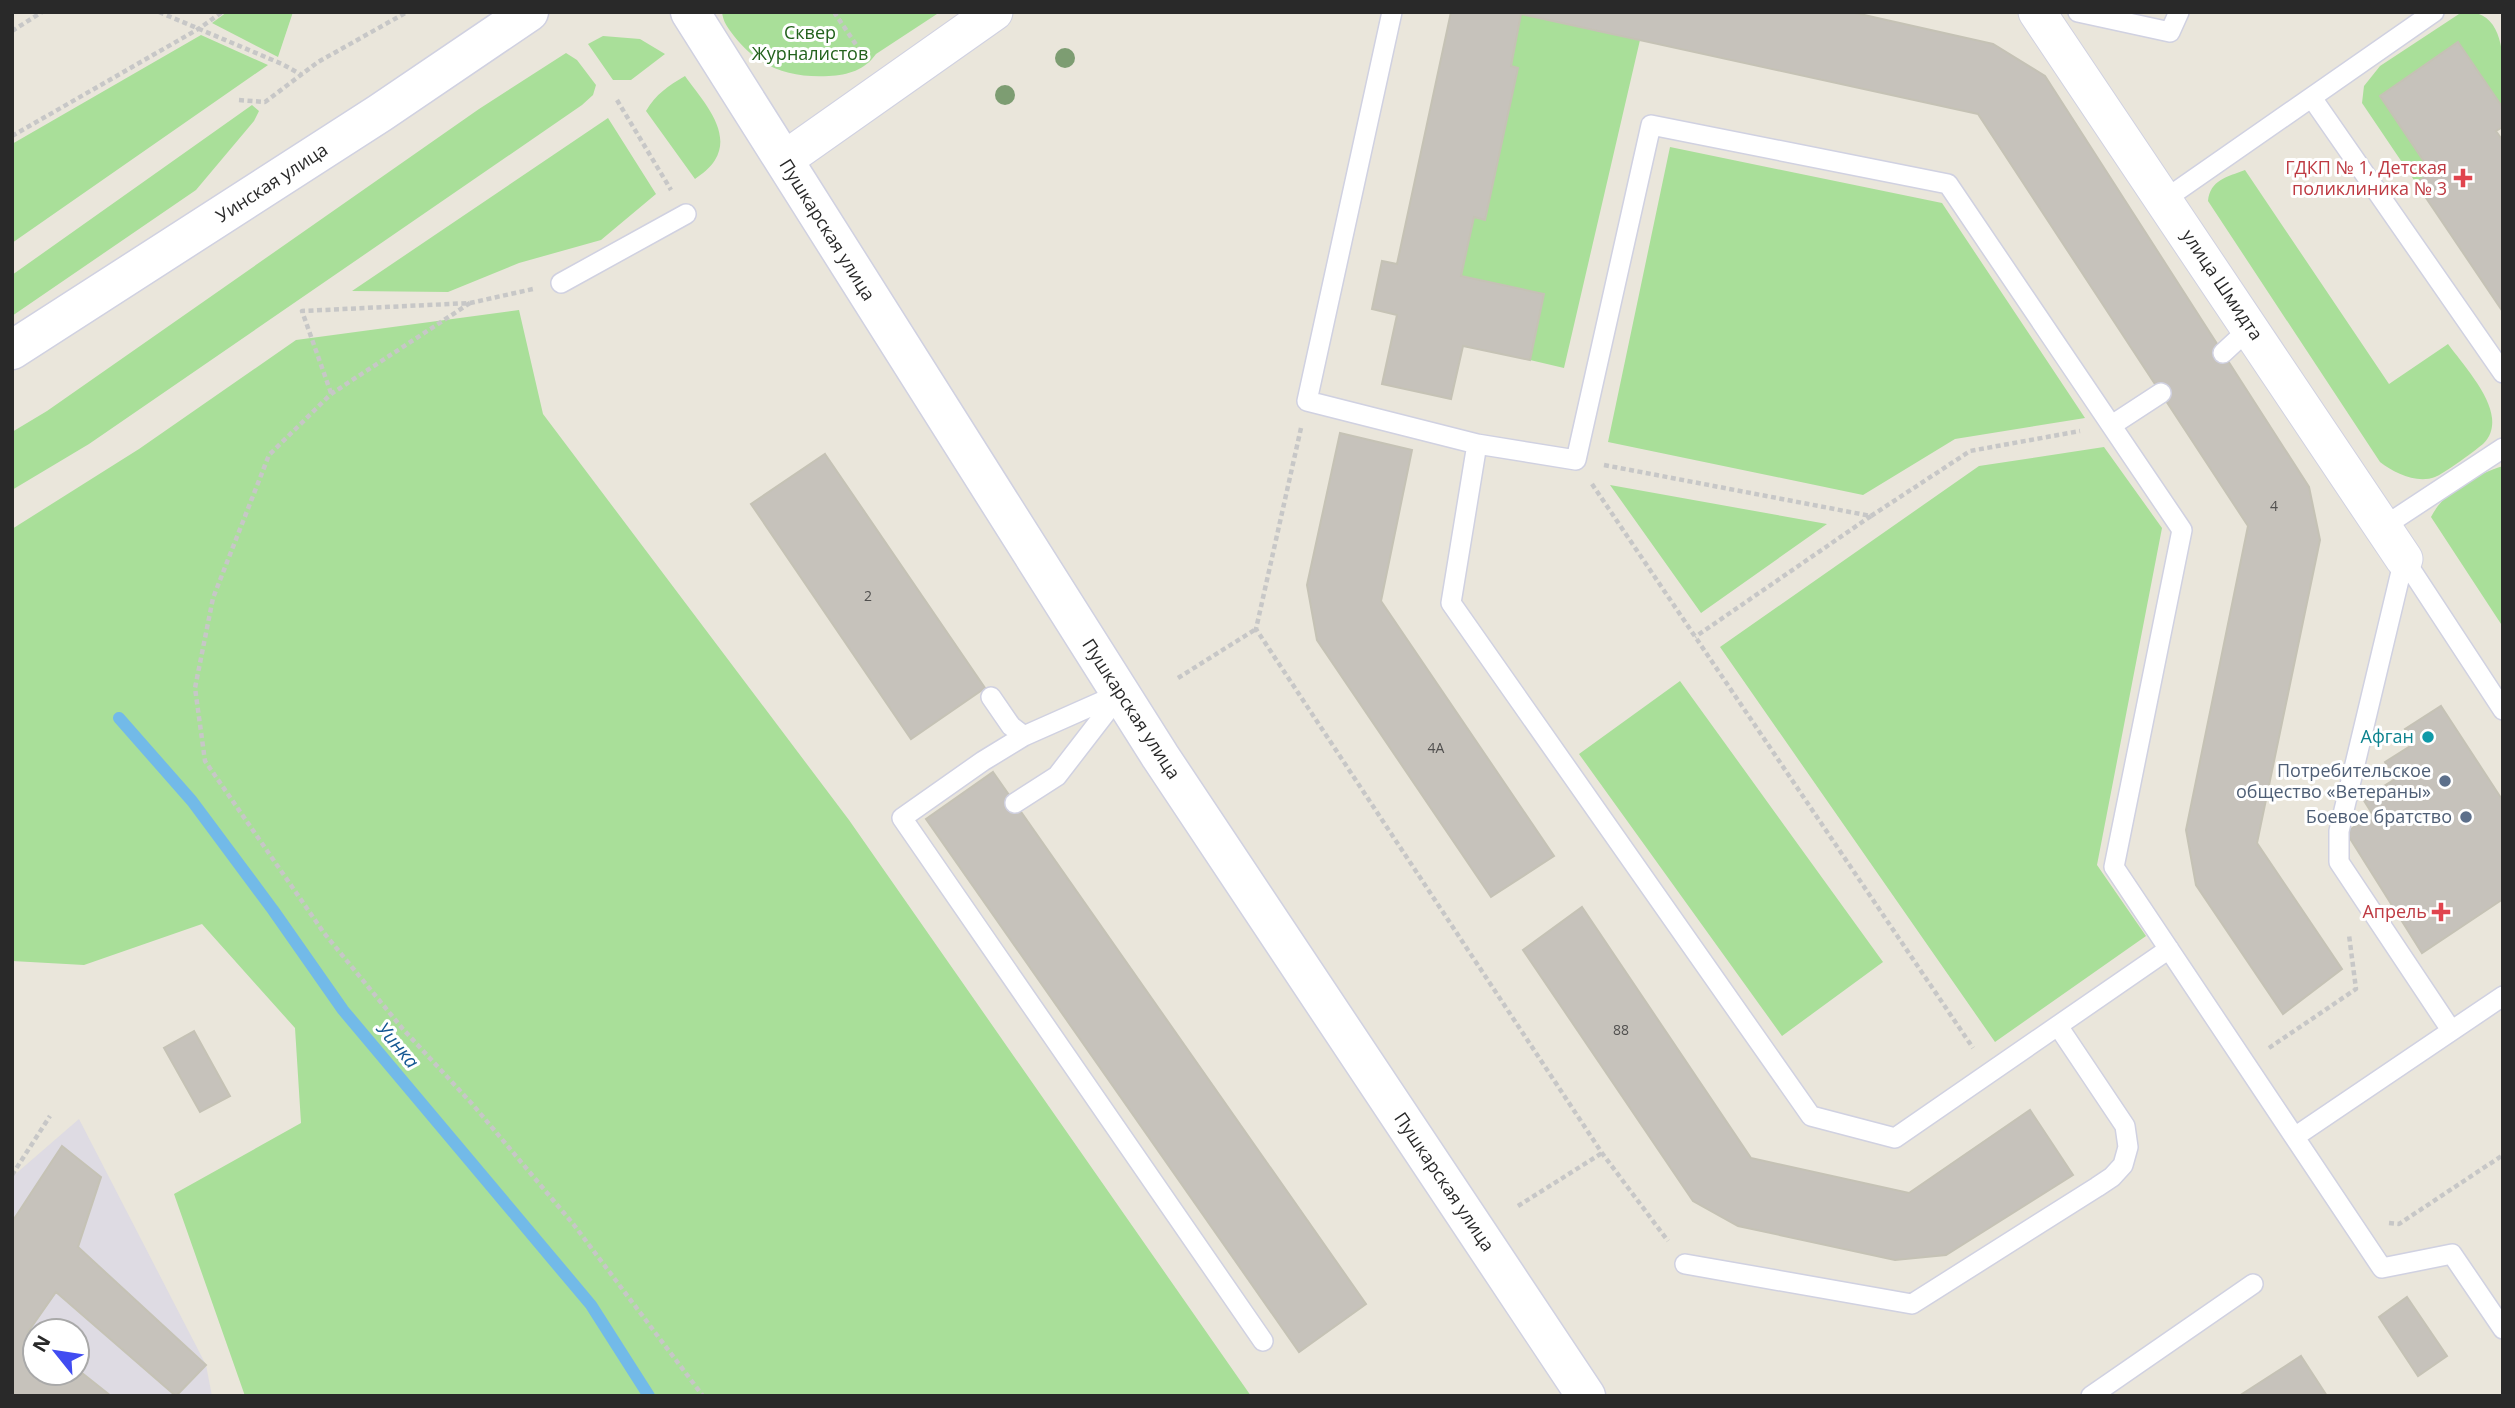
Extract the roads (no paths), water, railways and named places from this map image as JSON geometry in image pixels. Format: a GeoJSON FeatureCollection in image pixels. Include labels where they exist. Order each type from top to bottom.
{"type":"FeatureCollection","features":[{"type":"Feature","properties":{"kind":"street","name":"Уинская улица"},"geometry":{"type":"LineString","coordinates":[[12,350],[380,113],[529,12]]}},
{"type":"Feature","properties":{"kind":"street","name":"Пушкарская улица"},"geometry":{"type":"LineString","coordinates":[[690,12],[1121,694],[1586,1396]]}},
{"type":"Feature","properties":{"kind":"street"},"geometry":{"type":"LineString","coordinates":[[784,160],[994,12]]}},
{"type":"Feature","properties":{"kind":"street","name":"улица Шмидта"},"geometry":{"type":"LineString","coordinates":[[2037,12],[2251,327],[2404,559]]}},
{"type":"Feature","properties":{"kind":"lane"},"geometry":{"type":"LineString","coordinates":[[1392,12],[1307,401],[1477,444],[1576,460],[1651,125],[1948,184],[2182,530],[2114,867],[2382,1268],[2452,1254],[2503,1329]]}},
{"type":"Feature","properties":{"kind":"lane"},"geometry":{"type":"LineString","coordinates":[[2078,12],[2170,32],[2179,12]]}},
{"type":"Feature","properties":{"kind":"lane"},"geometry":{"type":"LineString","coordinates":[[2164,200],[2434,12]]}},
{"type":"Feature","properties":{"kind":"lane"},"geometry":{"type":"LineString","coordinates":[[2312,97],[2503,373]]}},
{"type":"Feature","properties":{"kind":"lane"},"geometry":{"type":"LineString","coordinates":[[561,283],[686,215]]}},
{"type":"Feature","properties":{"kind":"lane"},"geometry":{"type":"LineString","coordinates":[[2223,353],[2251,327]]}},
{"type":"Feature","properties":{"kind":"lane"},"geometry":{"type":"LineString","coordinates":[[2112,425],[2161,393]]}},
{"type":"Feature","properties":{"kind":"lane"},"geometry":{"type":"LineString","coordinates":[[1477,444],[1451,603],[1811,1116],[1895,1138],[2169,949]]}},
{"type":"Feature","properties":{"kind":"lane"},"geometry":{"type":"LineString","coordinates":[[2383,527],[2503,448]]}},
{"type":"Feature","properties":{"kind":"lane"},"geometry":{"type":"LineString","coordinates":[[2404,559],[2503,710]]}},
{"type":"Feature","properties":{"kind":"lane"},"geometry":{"type":"LineString","coordinates":[[2404,559],[2339,831],[2339,862],[2451,1030]]}},
{"type":"Feature","properties":{"kind":"lane"},"geometry":{"type":"LineString","coordinates":[[1121,694],[1024,736],[983,761],[902,818],[1263,1341]]}},
{"type":"Feature","properties":{"kind":"lane"},"geometry":{"type":"LineString","coordinates":[[1015,803],[1056,776],[1121,694]]}},
{"type":"Feature","properties":{"kind":"lane"},"geometry":{"type":"LineString","coordinates":[[991,697],[1011,726],[1024,736]]}},
{"type":"Feature","properties":{"kind":"lane"},"geometry":{"type":"LineString","coordinates":[[2295,1136],[2503,996]]}},
{"type":"Feature","properties":{"kind":"lane"},"geometry":{"type":"LineString","coordinates":[[1685,1264],[1912,1304],[2097,1187],[2123,1165],[2128,1147],[2125,1126],[2058,1027]]}},
{"type":"Feature","properties":{"kind":"lane"},"geometry":{"type":"LineString","coordinates":[[2091,1396],[2253,1284]]}},
{"type":"Feature","properties":{"kind":"waterway","name":"Уинка"},"geometry":{"type":"LineString","coordinates":[[119,718],[192,801],[343,1010],[591,1305],[649,1396]]}},
{"type":"Feature","properties":{"kind":"place","name":"ГДКП № 1, Детская поликлиника № 3"},"geometry":{"type":"Point","coordinates":[2463,178]}},
{"type":"Feature","properties":{"kind":"place","name":"Афган"},"geometry":{"type":"Point","coordinates":[2428,737]}},
{"type":"Feature","properties":{"kind":"place","name":"Потребительское общество «Ветераны»"},"geometry":{"type":"Point","coordinates":[2445,781]}},
{"type":"Feature","properties":{"kind":"place","name":"Боевое братство"},"geometry":{"type":"Point","coordinates":[2466,817]}},
{"type":"Feature","properties":{"kind":"place","name":"Апрель"},"geometry":{"type":"Point","coordinates":[2441,912]}},
{"type":"Feature","properties":{"kind":"park label","name":"Сквер Журналистов"},"geometry":{"type":"Point","coordinates":[810,43]}}]}
